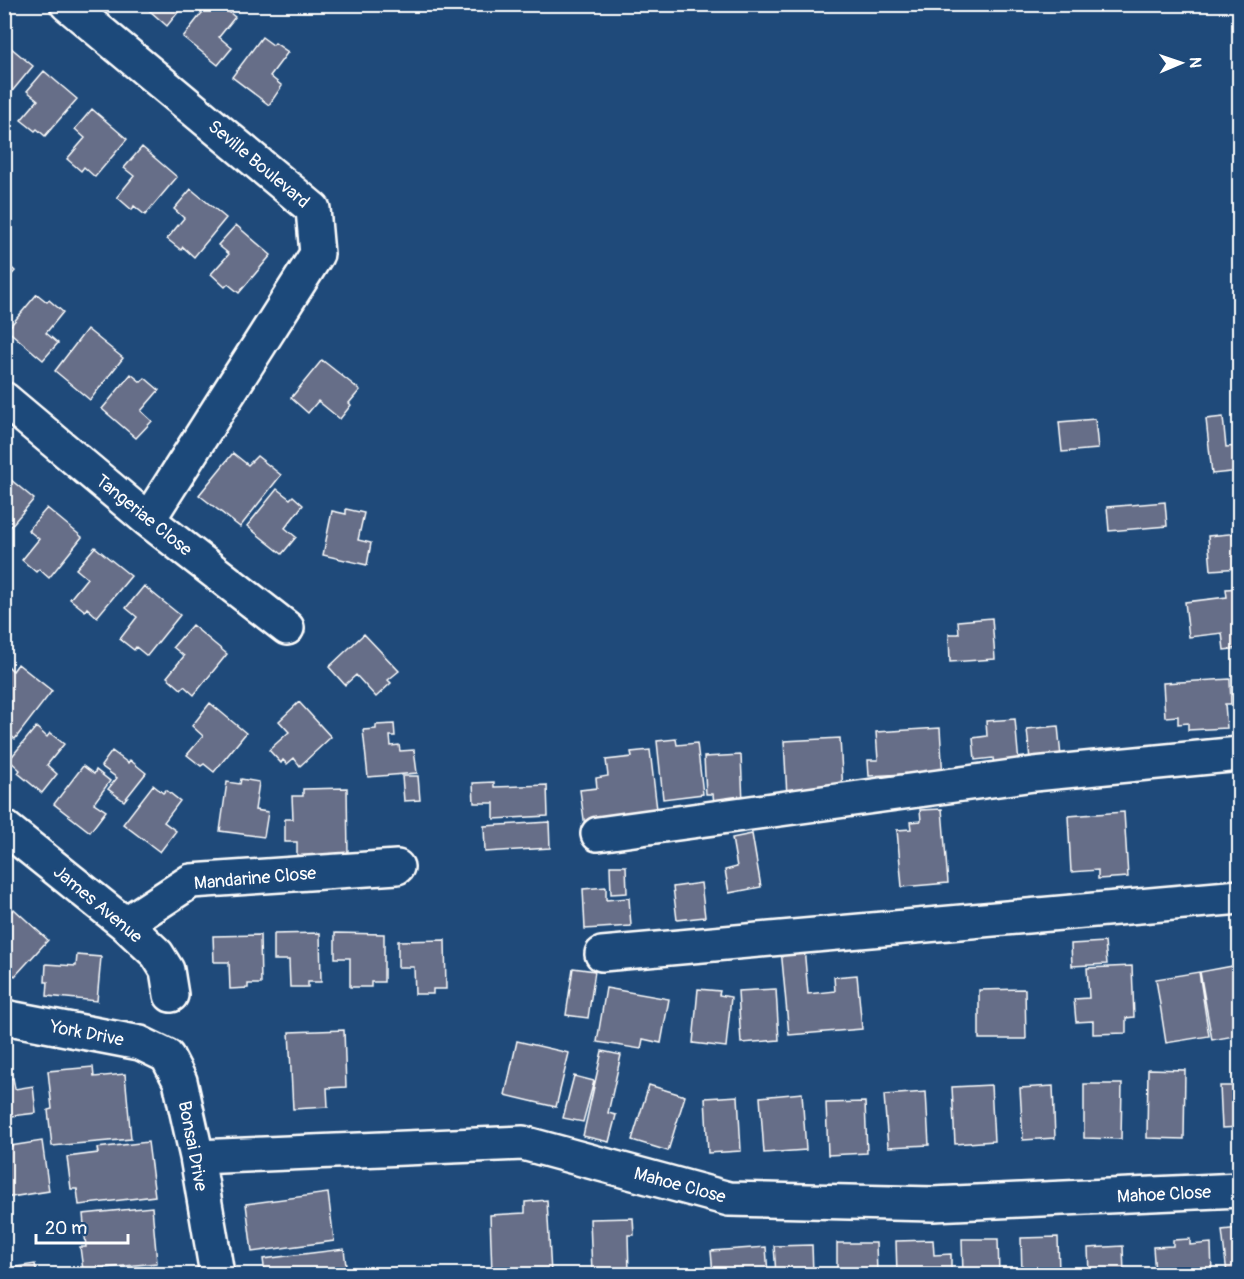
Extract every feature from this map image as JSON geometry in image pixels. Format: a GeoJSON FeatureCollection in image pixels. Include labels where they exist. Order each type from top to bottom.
{"type":"FeatureCollection","features":[{"type":"Feature","properties":{"kind":"street","name":"Seville Boulevard"},"geometry":{"type":"LineString","coordinates":[[76,7],[313,209],[317,254],[148,520]]}},
{"type":"Feature","properties":{"kind":"street","name":"Tangeriae Close"},"geometry":{"type":"LineString","coordinates":[[4,399],[148,520],[287,628]]}},
{"type":"Feature","properties":{"kind":"street"},"geometry":{"type":"LineString","coordinates":[[598,834],[1034,774],[1239,754]]}},
{"type":"Feature","properties":{"kind":"street","name":"James Avenue"},"geometry":{"type":"LineString","coordinates":[[4,827],[125,924],[158,954],[167,970],[171,994]]}},
{"type":"Feature","properties":{"kind":"street","name":"Mandarine Close"},"geometry":{"type":"LineString","coordinates":[[125,924],[191,881],[396,867]]}},
{"type":"Feature","properties":{"kind":"street"},"geometry":{"type":"LineString","coordinates":[[602,954],[1239,897]]}},
{"type":"Feature","properties":{"kind":"street","name":"York Drive"},"geometry":{"type":"LineString","coordinates":[[4,1017],[140,1043],[167,1056]]}},
{"type":"Feature","properties":{"kind":"street","name":"Bonsai Drive"},"geometry":{"type":"LineString","coordinates":[[167,1056],[180,1081],[197,1157],[217,1275]]}},
{"type":"Feature","properties":{"kind":"street","name":"Mahoe Close"},"geometry":{"type":"LineString","coordinates":[[197,1157],[523,1143],[729,1199],[933,1204],[1239,1190]]}},
{"type":"Feature","properties":{"kind":"building"},"geometry":{"type":"Polygon","coordinates":[[[142,4],[189,4],[186,8],[183,6],[167,26],[142,4]]]}},
{"type":"Feature","properties":{"kind":"building"},"geometry":{"type":"Polygon","coordinates":[[[209,4],[219,4],[235,17],[219,37],[232,48],[218,65],[183,37],[209,4]]]}},
{"type":"Feature","properties":{"kind":"building"},"geometry":{"type":"Polygon","coordinates":[[[262,37],[288,52],[270,76],[282,86],[269,105],[232,77],[262,37]]]}},
{"type":"Feature","properties":{"kind":"building"},"geometry":{"type":"Polygon","coordinates":[[[4,42],[33,66],[4,101],[4,42]]]}},
{"type":"Feature","properties":{"kind":"building"},"geometry":{"type":"Polygon","coordinates":[[[44,71],[77,99],[45,136],[21,120],[38,100],[27,91],[44,71]]]}},
{"type":"Feature","properties":{"kind":"building"},"geometry":{"type":"Polygon","coordinates":[[[92,109],[127,139],[95,177],[84,167],[81,171],[67,159],[85,138],[75,129],[92,109]]]}},
{"type":"Feature","properties":{"kind":"building"},"geometry":{"type":"Polygon","coordinates":[[[142,147],[177,177],[145,215],[134,206],[132,210],[117,197],[134,176],[124,168],[142,147]]]}},
{"type":"Feature","properties":{"kind":"building"},"geometry":{"type":"Polygon","coordinates":[[[191,189],[226,218],[194,257],[183,247],[181,250],[167,239],[184,218],[174,209],[191,189]]]}},
{"type":"Feature","properties":{"kind":"building"},"geometry":{"type":"Polygon","coordinates":[[[236,225],[271,255],[239,293],[228,284],[225,287],[211,274],[229,254],[218,245],[236,225]]]}},
{"type":"Feature","properties":{"kind":"building"},"geometry":{"type":"Polygon","coordinates":[[[4,261],[15,271],[4,283],[4,261]]]}},
{"type":"Feature","properties":{"kind":"building"},"geometry":{"type":"Polygon","coordinates":[[[37,294],[47,302],[49,300],[63,312],[46,333],[58,343],[43,360],[7,330],[37,294]]]}},
{"type":"Feature","properties":{"kind":"building"},"geometry":{"type":"Polygon","coordinates":[[[87,329],[123,358],[90,400],[55,371],[87,329]]]}},
{"type":"Feature","properties":{"kind":"building"},"geometry":{"type":"Polygon","coordinates":[[[322,360],[360,390],[340,419],[318,401],[308,413],[291,398],[322,360]]]}},
{"type":"Feature","properties":{"kind":"building"},"geometry":{"type":"Polygon","coordinates":[[[131,374],[141,382],[145,378],[159,390],[141,411],[152,421],[136,438],[102,409],[131,374]]]}},
{"type":"Feature","properties":{"kind":"building"},"geometry":{"type":"Polygon","coordinates":[[[1223,417],[1226,447],[1240,446],[1240,471],[1212,474],[1206,419],[1223,417]]]}},
{"type":"Feature","properties":{"kind":"building"},"geometry":{"type":"Polygon","coordinates":[[[1095,419],[1098,449],[1062,452],[1059,422],[1095,419]]]}},
{"type":"Feature","properties":{"kind":"building"},"geometry":{"type":"Polygon","coordinates":[[[233,453],[248,465],[257,456],[281,475],[240,527],[199,495],[233,453]]]}},
{"type":"Feature","properties":{"kind":"building"},"geometry":{"type":"Polygon","coordinates":[[[4,474],[34,499],[4,534],[4,474]]]}},
{"type":"Feature","properties":{"kind":"building"},"geometry":{"type":"Polygon","coordinates":[[[277,489],[290,499],[293,496],[303,505],[285,528],[296,537],[282,554],[247,526],[277,489]]]}},
{"type":"Feature","properties":{"kind":"building"},"geometry":{"type":"Polygon","coordinates":[[[1165,502],[1167,526],[1109,531],[1107,507],[1165,502]]]}},
{"type":"Feature","properties":{"kind":"building"},"geometry":{"type":"Polygon","coordinates":[[[47,508],[82,537],[49,578],[39,569],[36,572],[22,560],[39,539],[28,530],[47,508]]]}},
{"type":"Feature","properties":{"kind":"building"},"geometry":{"type":"Polygon","coordinates":[[[346,509],[364,513],[358,540],[371,543],[367,565],[323,555],[332,511],[346,514],[346,509]]]}},
{"type":"Feature","properties":{"kind":"building"},"geometry":{"type":"Polygon","coordinates":[[[1240,533],[1240,568],[1211,570],[1208,536],[1240,533]]]}},
{"type":"Feature","properties":{"kind":"building"},"geometry":{"type":"Polygon","coordinates":[[[95,547],[131,576],[97,617],[87,608],[85,611],[70,599],[87,578],[76,569],[95,547]]]}},
{"type":"Feature","properties":{"kind":"building"},"geometry":{"type":"Polygon","coordinates":[[[144,586],[180,615],[147,656],[136,647],[134,650],[120,639],[137,617],[126,608],[144,586]]]}},
{"type":"Feature","properties":{"kind":"building"},"geometry":{"type":"Polygon","coordinates":[[[1240,588],[1240,648],[1224,650],[1222,633],[1189,637],[1185,602],[1227,597],[1226,589],[1240,588]]]}},
{"type":"Feature","properties":{"kind":"building"},"geometry":{"type":"Polygon","coordinates":[[[992,618],[995,659],[950,662],[949,634],[959,634],[958,621],[992,618]]]}},
{"type":"Feature","properties":{"kind":"building"},"geometry":{"type":"Polygon","coordinates":[[[192,625],[227,654],[194,695],[184,686],[181,689],[167,677],[184,656],[173,647],[192,625]]]}},
{"type":"Feature","properties":{"kind":"building"},"geometry":{"type":"Polygon","coordinates":[[[364,634],[399,671],[388,680],[391,683],[376,697],[356,675],[345,685],[329,667],[364,634]]]}},
{"type":"Feature","properties":{"kind":"building"},"geometry":{"type":"Polygon","coordinates":[[[6,664],[13,671],[18,664],[52,691],[15,739],[8,734],[4,738],[6,664]]]}},
{"type":"Feature","properties":{"kind":"building"},"geometry":{"type":"Polygon","coordinates":[[[1230,679],[1231,704],[1225,704],[1227,728],[1188,730],[1188,723],[1178,724],[1178,716],[1165,717],[1163,683],[1230,679]]]}},
{"type":"Feature","properties":{"kind":"building"},"geometry":{"type":"Polygon","coordinates":[[[299,702],[331,737],[300,766],[294,758],[287,764],[283,760],[281,763],[269,750],[289,732],[279,721],[299,702]]]}},
{"type":"Feature","properties":{"kind":"building"},"geometry":{"type":"Polygon","coordinates":[[[210,703],[246,733],[214,772],[204,764],[201,766],[187,755],[203,736],[192,726],[210,703]]]}},
{"type":"Feature","properties":{"kind":"building"},"geometry":{"type":"Polygon","coordinates":[[[1015,719],[1019,764],[994,767],[993,758],[975,760],[973,738],[987,736],[986,721],[1015,719]]]}},
{"type":"Feature","properties":{"kind":"building"},"geometry":{"type":"Polygon","coordinates":[[[394,724],[395,736],[390,736],[391,746],[399,745],[400,751],[414,750],[417,773],[368,777],[363,730],[376,729],[376,725],[394,724]]]}},
{"type":"Feature","properties":{"kind":"building"},"geometry":{"type":"Polygon","coordinates":[[[1058,726],[1061,757],[1030,760],[1027,729],[1058,726]]]}},
{"type":"Feature","properties":{"kind":"building"},"geometry":{"type":"Polygon","coordinates":[[[36,727],[47,737],[50,733],[64,744],[47,765],[57,774],[42,793],[18,773],[20,770],[9,760],[36,727]]]}},
{"type":"Feature","properties":{"kind":"building"},"geometry":{"type":"Polygon","coordinates":[[[940,728],[943,779],[905,781],[904,774],[869,776],[868,760],[878,760],[876,732],[940,728]]]}},
{"type":"Feature","properties":{"kind":"building"},"geometry":{"type":"Polygon","coordinates":[[[840,738],[843,793],[787,796],[784,741],[840,738]]]}},
{"type":"Feature","properties":{"kind":"building"},"geometry":{"type":"Polygon","coordinates":[[[676,739],[677,745],[697,743],[703,794],[663,799],[657,741],[676,739]]]}},
{"type":"Feature","properties":{"kind":"building"},"geometry":{"type":"Polygon","coordinates":[[[650,750],[658,818],[585,827],[580,790],[597,788],[596,778],[608,776],[606,760],[632,757],[631,752],[650,750]]]}},
{"type":"Feature","properties":{"kind":"building"},"geometry":{"type":"Polygon","coordinates":[[[112,751],[128,763],[130,760],[146,773],[124,801],[108,789],[117,778],[101,766],[112,751]]]}},
{"type":"Feature","properties":{"kind":"building"},"geometry":{"type":"Polygon","coordinates":[[[741,755],[743,803],[714,804],[713,794],[706,794],[704,757],[741,755]]]}},
{"type":"Feature","properties":{"kind":"building"},"geometry":{"type":"Polygon","coordinates":[[[83,766],[94,774],[96,770],[110,781],[94,803],[106,811],[90,832],[54,804],[83,766]]]}},
{"type":"Feature","properties":{"kind":"building"},"geometry":{"type":"Polygon","coordinates":[[[402,776],[418,776],[420,800],[404,801],[402,776]]]}},
{"type":"Feature","properties":{"kind":"building"},"geometry":{"type":"Polygon","coordinates":[[[241,779],[259,782],[255,810],[268,812],[264,837],[220,831],[227,782],[240,784],[241,779]]]}},
{"type":"Feature","properties":{"kind":"building"},"geometry":{"type":"Polygon","coordinates":[[[494,782],[494,787],[547,785],[548,816],[494,819],[494,803],[474,803],[473,783],[494,782]]]}},
{"type":"Feature","properties":{"kind":"building"},"geometry":{"type":"Polygon","coordinates":[[[153,785],[163,793],[166,790],[180,801],[164,822],[176,831],[160,852],[123,824],[153,785]]]}},
{"type":"Feature","properties":{"kind":"building"},"geometry":{"type":"Polygon","coordinates":[[[347,788],[348,856],[297,856],[297,842],[285,842],[285,819],[293,819],[292,796],[303,796],[303,789],[347,788]]]}},
{"type":"Feature","properties":{"kind":"building"},"geometry":{"type":"Polygon","coordinates":[[[942,809],[948,883],[902,887],[897,830],[911,829],[910,822],[921,821],[920,810],[942,809]]]}},
{"type":"Feature","properties":{"kind":"building"},"geometry":{"type":"Polygon","coordinates":[[[1124,812],[1128,877],[1098,879],[1098,870],[1071,872],[1068,816],[1124,812]]]}},
{"type":"Feature","properties":{"kind":"building"},"geometry":{"type":"Polygon","coordinates":[[[549,822],[550,848],[485,852],[484,826],[549,822]]]}},
{"type":"Feature","properties":{"kind":"building"},"geometry":{"type":"Polygon","coordinates":[[[752,834],[761,887],[729,893],[725,870],[737,867],[732,838],[752,834]]]}},
{"type":"Feature","properties":{"kind":"building"},"geometry":{"type":"Polygon","coordinates":[[[610,866],[626,866],[627,893],[611,894],[610,866]]]}},
{"type":"Feature","properties":{"kind":"building"},"geometry":{"type":"Polygon","coordinates":[[[701,883],[705,917],[677,920],[673,887],[701,883]]]}},
{"type":"Feature","properties":{"kind":"building"},"geometry":{"type":"Polygon","coordinates":[[[606,887],[606,900],[629,898],[631,926],[585,929],[583,889],[606,887]]]}},
{"type":"Feature","properties":{"kind":"building"},"geometry":{"type":"Polygon","coordinates":[[[14,909],[48,940],[15,976],[4,967],[4,940],[7,938],[4,935],[4,918],[14,909]]]}},
{"type":"Feature","properties":{"kind":"building"},"geometry":{"type":"Polygon","coordinates":[[[320,933],[321,982],[308,982],[308,987],[290,987],[289,960],[274,960],[274,934],[320,933]]]}},
{"type":"Feature","properties":{"kind":"building"},"geometry":{"type":"Polygon","coordinates":[[[335,933],[384,934],[384,982],[371,982],[371,987],[350,987],[350,958],[335,958],[335,933]]]}},
{"type":"Feature","properties":{"kind":"building"},"geometry":{"type":"Polygon","coordinates":[[[260,935],[261,984],[248,984],[248,988],[230,989],[229,962],[214,962],[213,936],[260,935]]]}},
{"type":"Feature","properties":{"kind":"building"},"geometry":{"type":"Polygon","coordinates":[[[445,940],[446,989],[433,989],[433,994],[415,994],[414,967],[398,967],[398,941],[445,940]]]}},
{"type":"Feature","properties":{"kind":"building"},"geometry":{"type":"Polygon","coordinates":[[[1105,942],[1107,964],[1072,966],[1071,944],[1105,942]]]}},
{"type":"Feature","properties":{"kind":"building"},"geometry":{"type":"Polygon","coordinates":[[[804,947],[808,994],[835,991],[834,977],[857,975],[862,1029],[789,1035],[781,949],[804,947]]]}},
{"type":"Feature","properties":{"kind":"building"},"geometry":{"type":"Polygon","coordinates":[[[77,955],[101,957],[97,1001],[47,996],[46,964],[76,966],[77,955]]]}},
{"type":"Feature","properties":{"kind":"building"},"geometry":{"type":"Polygon","coordinates":[[[1238,965],[1240,1035],[1212,1040],[1200,972],[1238,965]]]}},
{"type":"Feature","properties":{"kind":"building"},"geometry":{"type":"Polygon","coordinates":[[[1132,966],[1134,1017],[1126,1018],[1126,1033],[1093,1034],[1093,1021],[1076,1022],[1074,999],[1089,998],[1087,968],[1132,966]]]}},
{"type":"Feature","properties":{"kind":"building"},"geometry":{"type":"Polygon","coordinates":[[[573,968],[595,971],[588,1018],[566,1015],[573,968]]]}},
{"type":"Feature","properties":{"kind":"building"},"geometry":{"type":"Polygon","coordinates":[[[1199,972],[1209,1036],[1166,1043],[1156,979],[1199,972]]]}},
{"type":"Feature","properties":{"kind":"building"},"geometry":{"type":"Polygon","coordinates":[[[606,988],[669,999],[661,1043],[643,1039],[641,1049],[597,1042],[606,988]]]}},
{"type":"Feature","properties":{"kind":"building"},"geometry":{"type":"Polygon","coordinates":[[[698,989],[720,991],[719,995],[731,997],[726,1047],[693,1043],[698,989]]]}},
{"type":"Feature","properties":{"kind":"building"},"geometry":{"type":"Polygon","coordinates":[[[776,989],[779,1040],[741,1043],[738,991],[776,989]]]}},
{"type":"Feature","properties":{"kind":"building"},"geometry":{"type":"Polygon","coordinates":[[[1025,989],[1026,1039],[979,1039],[979,990],[1025,989]]]}},
{"type":"Feature","properties":{"kind":"building"},"geometry":{"type":"Polygon","coordinates":[[[344,1030],[346,1087],[327,1088],[328,1107],[293,1109],[289,1032],[344,1030]]]}},
{"type":"Feature","properties":{"kind":"building"},"geometry":{"type":"Polygon","coordinates":[[[517,1041],[569,1053],[556,1107],[505,1095],[517,1041]]]}},
{"type":"Feature","properties":{"kind":"building"},"geometry":{"type":"Polygon","coordinates":[[[602,1051],[621,1055],[608,1113],[616,1115],[609,1142],[583,1136],[602,1051]]]}},
{"type":"Feature","properties":{"kind":"building"},"geometry":{"type":"Polygon","coordinates":[[[93,1067],[94,1077],[125,1074],[131,1139],[52,1146],[48,1110],[52,1109],[48,1071],[93,1067]]]}},
{"type":"Feature","properties":{"kind":"building"},"geometry":{"type":"Polygon","coordinates":[[[1148,1069],[1185,1070],[1184,1139],[1147,1138],[1148,1069]]]}},
{"type":"Feature","properties":{"kind":"building"},"geometry":{"type":"Polygon","coordinates":[[[574,1076],[594,1081],[583,1122],[563,1118],[574,1076]]]}},
{"type":"Feature","properties":{"kind":"building"},"geometry":{"type":"Polygon","coordinates":[[[13,1078],[15,1089],[33,1086],[36,1113],[4,1117],[4,1080],[13,1078]]]}},
{"type":"Feature","properties":{"kind":"building"},"geometry":{"type":"Polygon","coordinates":[[[1084,1084],[1122,1084],[1121,1139],[1084,1138],[1084,1084]]]}},
{"type":"Feature","properties":{"kind":"building"},"geometry":{"type":"Polygon","coordinates":[[[649,1085],[685,1096],[668,1151],[632,1140],[649,1085]]]}},
{"type":"Feature","properties":{"kind":"building"},"geometry":{"type":"Polygon","coordinates":[[[991,1085],[994,1141],[955,1144],[952,1087],[991,1085]]]}},
{"type":"Feature","properties":{"kind":"building"},"geometry":{"type":"Polygon","coordinates":[[[1053,1086],[1055,1138],[1023,1140],[1020,1088],[1053,1086]]]}},
{"type":"Feature","properties":{"kind":"building"},"geometry":{"type":"Polygon","coordinates":[[[1220,1086],[1240,1086],[1240,1127],[1222,1128],[1220,1086]]]}},
{"type":"Feature","properties":{"kind":"building"},"geometry":{"type":"Polygon","coordinates":[[[926,1092],[929,1145],[888,1147],[884,1095],[926,1092]]]}},
{"type":"Feature","properties":{"kind":"building"},"geometry":{"type":"Polygon","coordinates":[[[802,1093],[806,1150],[764,1153],[760,1097],[802,1093]]]}},
{"type":"Feature","properties":{"kind":"building"},"geometry":{"type":"Polygon","coordinates":[[[738,1096],[741,1151],[708,1153],[705,1098],[738,1096]]]}},
{"type":"Feature","properties":{"kind":"building"},"geometry":{"type":"Polygon","coordinates":[[[865,1102],[867,1153],[828,1155],[826,1103],[865,1102]]]}},
{"type":"Feature","properties":{"kind":"building"},"geometry":{"type":"Polygon","coordinates":[[[42,1141],[49,1191],[4,1198],[4,1147],[42,1141]]]}},
{"type":"Feature","properties":{"kind":"building"},"geometry":{"type":"Polygon","coordinates":[[[148,1142],[155,1196],[79,1205],[77,1189],[71,1189],[67,1157],[98,1153],[97,1148],[148,1142]]]}},
{"type":"Feature","properties":{"kind":"building"},"geometry":{"type":"Polygon","coordinates":[[[328,1193],[334,1241],[252,1252],[246,1204],[328,1193]]]}},
{"type":"Feature","properties":{"kind":"building"},"geometry":{"type":"Polygon","coordinates":[[[547,1200],[551,1274],[492,1274],[490,1215],[525,1213],[525,1202],[547,1200]]]}},
{"type":"Feature","properties":{"kind":"building"},"geometry":{"type":"Polygon","coordinates":[[[152,1207],[157,1263],[83,1270],[80,1247],[86,1247],[83,1214],[152,1207]]]}},
{"type":"Feature","properties":{"kind":"building"},"geometry":{"type":"Polygon","coordinates":[[[633,1218],[634,1235],[628,1235],[629,1274],[592,1274],[590,1219],[633,1218]]]}},
{"type":"Feature","properties":{"kind":"building"},"geometry":{"type":"Polygon","coordinates":[[[1240,1228],[1240,1274],[1227,1274],[1222,1230],[1240,1228]]]}},
{"type":"Feature","properties":{"kind":"building"},"geometry":{"type":"Polygon","coordinates":[[[1058,1237],[1059,1274],[1022,1274],[1021,1238],[1058,1237]]]}},
{"type":"Feature","properties":{"kind":"building"},"geometry":{"type":"Polygon","coordinates":[[[962,1239],[998,1239],[999,1274],[963,1274],[962,1239]]]}},
{"type":"Feature","properties":{"kind":"building"},"geometry":{"type":"Polygon","coordinates":[[[1190,1239],[1190,1245],[1211,1243],[1212,1274],[1155,1274],[1153,1247],[1173,1246],[1173,1240],[1190,1239]]]}},
{"type":"Feature","properties":{"kind":"building"},"geometry":{"type":"Polygon","coordinates":[[[933,1240],[934,1255],[951,1254],[951,1274],[897,1274],[896,1241],[933,1240]]]}},
{"type":"Feature","properties":{"kind":"building"},"geometry":{"type":"Polygon","coordinates":[[[837,1243],[876,1243],[877,1274],[837,1274],[837,1243]]]}},
{"type":"Feature","properties":{"kind":"building"},"geometry":{"type":"Polygon","coordinates":[[[812,1245],[813,1274],[776,1274],[774,1246],[812,1245]]]}},
{"type":"Feature","properties":{"kind":"building"},"geometry":{"type":"Polygon","coordinates":[[[1123,1246],[1124,1274],[1089,1274],[1088,1248],[1123,1246]]]}},
{"type":"Feature","properties":{"kind":"building"},"geometry":{"type":"Polygon","coordinates":[[[766,1247],[768,1274],[713,1274],[711,1251],[766,1247]]]}},
{"type":"Feature","properties":{"kind":"building"},"geometry":{"type":"Polygon","coordinates":[[[344,1249],[347,1274],[265,1274],[263,1259],[344,1249]]]}},
{"type":"Feature","properties":{"kind":"building"},"geometry":{"type":"Polygon","coordinates":[[[35,1264],[37,1274],[4,1274],[4,1269],[35,1264]]]}},
{"type":"Feature","properties":{"kind":"building"},"geometry":{"type":"Polygon","coordinates":[[[690,1267],[691,1274],[651,1274],[651,1270],[690,1267]]]}}]}
